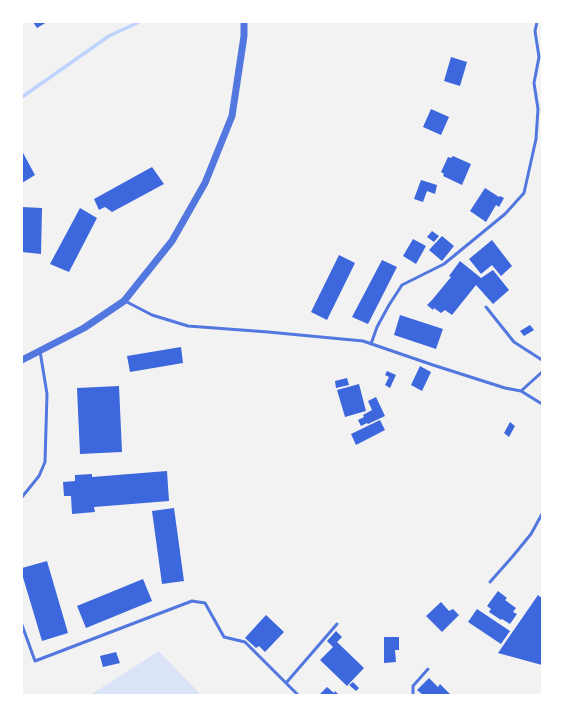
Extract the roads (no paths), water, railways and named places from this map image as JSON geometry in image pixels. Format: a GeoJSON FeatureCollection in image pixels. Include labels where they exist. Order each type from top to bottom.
{"type":"FeatureCollection","features":[{"type":"Feature","properties":{"kind":"street"},"geometry":{"type":"LineString","coordinates":[[22,360],[84,328],[124,301],[172,241],[205,182],[232,116],[244,36],[244,22]]}},
{"type":"Feature","properties":{"kind":"lane"},"geometry":{"type":"LineString","coordinates":[[371,344],[386,310],[402,285],[444,264],[506,214],[524,193],[536,139],[538,109],[534,83],[539,57],[535,31],[537,22]]}},
{"type":"Feature","properties":{"kind":"lane"},"geometry":{"type":"LineString","coordinates":[[124,301],[152,315],[188,326],[363,341],[505,388],[521,391],[542,404]]}},
{"type":"Feature","properties":{"kind":"lane"},"geometry":{"type":"LineString","coordinates":[[486,306],[514,342],[542,360]]}},
{"type":"Feature","properties":{"kind":"lane"},"geometry":{"type":"LineString","coordinates":[[22,498],[39,476],[45,462],[47,394],[40,351]]}},
{"type":"Feature","properties":{"kind":"lane"},"geometry":{"type":"LineString","coordinates":[[521,391],[542,372]]}},
{"type":"Feature","properties":{"kind":"lane"},"geometry":{"type":"LineString","coordinates":[[490,582],[531,534],[542,514]]}},
{"type":"Feature","properties":{"kind":"lane"},"geometry":{"type":"LineString","coordinates":[[22,625],[36,661],[192,601],[205,603],[224,636],[245,642],[298,695]]}},
{"type":"Feature","properties":{"kind":"lane"},"geometry":{"type":"LineString","coordinates":[[286,683],[337,624]]}},
{"type":"Feature","properties":{"kind":"lane"},"geometry":{"type":"LineString","coordinates":[[413,695],[413,686],[428,669]]}},
{"type":"Feature","properties":{"kind":"waterway"},"geometry":{"type":"LineString","coordinates":[[22,97],[109,36],[139,22]]}}]}
